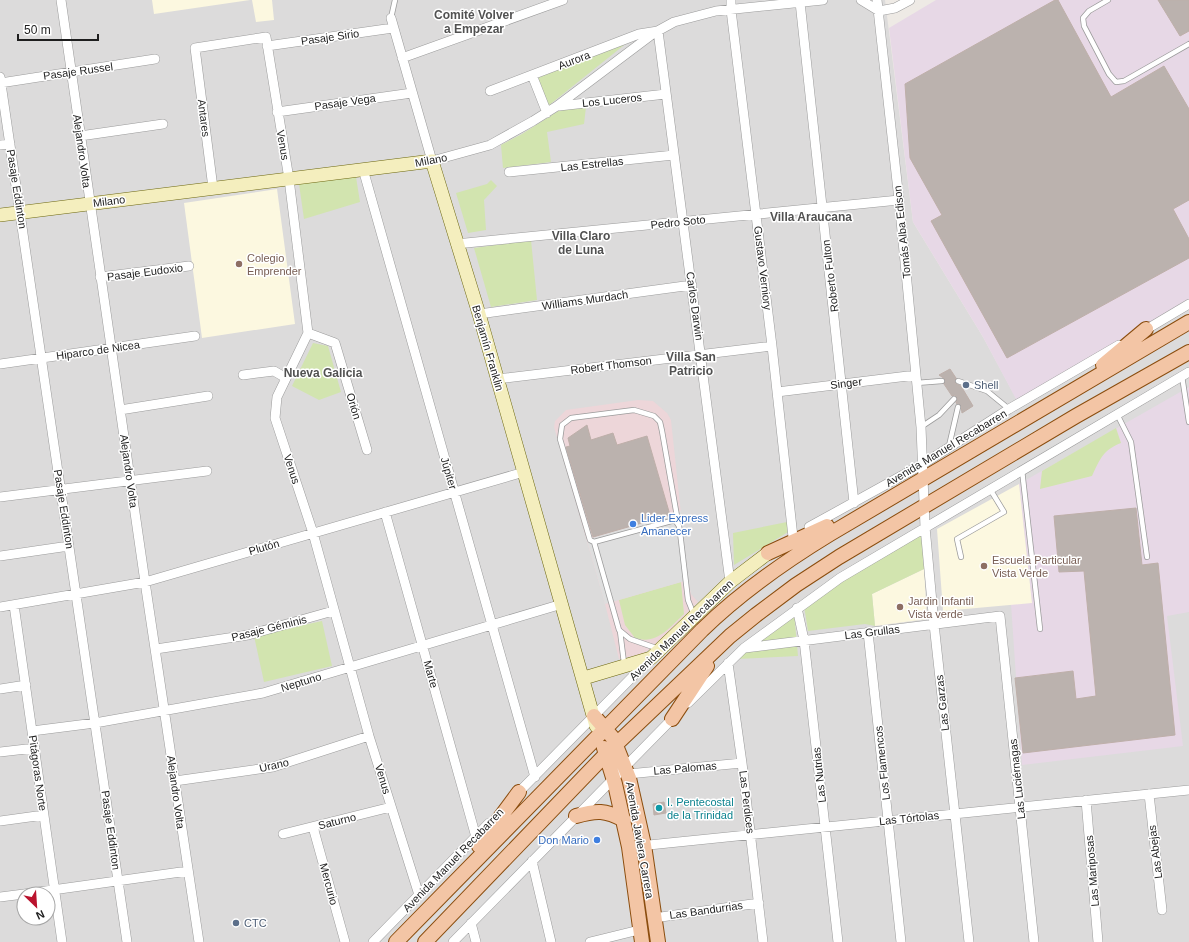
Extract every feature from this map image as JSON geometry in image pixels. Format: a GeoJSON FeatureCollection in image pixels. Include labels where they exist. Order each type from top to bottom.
{"type":"FeatureCollection","features":[{"type":"Feature","properties":{"kind":"main road","name":"Avenida Manuel Recabarren"},"geometry":{"type":"LineString","coordinates":[[396,942],[702,630],[737,597],[792,557],[1189,322]]}},
{"type":"Feature","properties":{"kind":"main road"},"geometry":{"type":"LineString","coordinates":[[1067,394],[1146,329]]}},
{"type":"Feature","properties":{"kind":"main road"},"geometry":{"type":"LineString","coordinates":[[425,942],[606,754],[730,636],[796,585],[839,557],[924,508],[1076,416],[1189,352]]}},
{"type":"Feature","properties":{"kind":"main road"},"geometry":{"type":"LineString","coordinates":[[768,553],[840,521],[874,508]]}},
{"type":"Feature","properties":{"kind":"main road"},"geometry":{"type":"LineString","coordinates":[[672,719],[707,666],[730,636]]}},
{"type":"Feature","properties":{"kind":"main road","name":"Avenida Javiera Carrera"},"geometry":{"type":"LineString","coordinates":[[594,716],[603,732],[617,744],[627,770],[644,845],[658,942]]}},
{"type":"Feature","properties":{"kind":"main road","name":"Avenida Javiera Carrera"},"geometry":{"type":"LineString","coordinates":[[603,732],[606,754],[624,820],[641,936]]}},
{"type":"Feature","properties":{"kind":"main road"},"geometry":{"type":"LineString","coordinates":[[447,889],[519,792]]}},
{"type":"Feature","properties":{"kind":"main road"},"geometry":{"type":"LineString","coordinates":[[576,816],[594,811],[610,813],[624,820]]}},
{"type":"Feature","properties":{"kind":"street","name":"Alejandro Volta"},"geometry":{"type":"LineString","coordinates":[[61,0],[100,277],[199,942]]}},
{"type":"Feature","properties":{"kind":"street"},"geometry":{"type":"LineString","coordinates":[[402,58],[563,0]]}},
{"type":"Feature","properties":{"kind":"street","name":"Gustavo Verniory"},"geometry":{"type":"LineString","coordinates":[[731,0],[730,10],[772,346],[793,537]]}},
{"type":"Feature","properties":{"kind":"street","name":"Milano"},"geometry":{"type":"LineString","coordinates":[[0,215],[432,161],[490,145],[557,106],[658,31],[674,22],[696,16],[730,10],[823,0]]}},
{"type":"Feature","properties":{"kind":"street"},"geometry":{"type":"LineString","coordinates":[[861,0],[879,11],[895,8],[910,0]]}},
{"type":"Feature","properties":{"kind":"street","name":"Tomás Alba Edison"},"geometry":{"type":"LineString","coordinates":[[877,0],[899,200],[923,464]]}},
{"type":"Feature","properties":{"kind":"street","name":"Roberto Fulton"},"geometry":{"type":"LineString","coordinates":[[800,2],[854,502]]}},
{"type":"Feature","properties":{"kind":"street","name":"Benjamín Franklin"},"geometry":{"type":"LineString","coordinates":[[391,18],[456,244],[479,314],[594,716]]}},
{"type":"Feature","properties":{"kind":"street","name":"Pasaje Sirio"},"geometry":{"type":"LineString","coordinates":[[194,48],[266,42],[393,28]]}},
{"type":"Feature","properties":{"kind":"street","name":"Aurora"},"geometry":{"type":"LineString","coordinates":[[490,91],[639,34],[658,31]]}},
{"type":"Feature","properties":{"kind":"street","name":"Carlos Darwin"},"geometry":{"type":"LineString","coordinates":[[658,31],[702,354],[730,582]]}},
{"type":"Feature","properties":{"kind":"street","name":"Venus"},"geometry":{"type":"LineString","coordinates":[[266,42],[288,179],[308,333],[277,397],[275,418],[313,533],[333,611],[369,736],[419,895]]}},
{"type":"Feature","properties":{"kind":"street","name":"Antares"},"geometry":{"type":"LineString","coordinates":[[194,48],[213,188]]}},
{"type":"Feature","properties":{"kind":"street","name":"Pasaje Russel"},"geometry":{"type":"LineString","coordinates":[[0,81],[155,60]]}},
{"type":"Feature","properties":{"kind":"street"},"geometry":{"type":"LineString","coordinates":[[532,75],[547,112]]}},
{"type":"Feature","properties":{"kind":"street","name":"Pasaje Eddinton"},"geometry":{"type":"LineString","coordinates":[[0,81],[127,942]]}},
{"type":"Feature","properties":{"kind":"street","name":"Pasaje Vega"},"geometry":{"type":"LineString","coordinates":[[277,112],[412,93]]}},
{"type":"Feature","properties":{"kind":"street","name":"Los Luceros"},"geometry":{"type":"LineString","coordinates":[[557,106],[666,94]]}},
{"type":"Feature","properties":{"kind":"street"},"geometry":{"type":"LineString","coordinates":[[80,136],[163,124]]}},
{"type":"Feature","properties":{"kind":"street"},"geometry":{"type":"LineString","coordinates":[[0,145],[10,144]]}},
{"type":"Feature","properties":{"kind":"street","name":"Las Estrellas"},"geometry":{"type":"LineString","coordinates":[[509,172],[674,155]]}},
{"type":"Feature","properties":{"kind":"street","name":"Júpiter"},"geometry":{"type":"LineString","coordinates":[[363,170],[534,777]]}},
{"type":"Feature","properties":{"kind":"street","name":"Pedro Soto"},"geometry":{"type":"LineString","coordinates":[[456,244],[899,200]]}},
{"type":"Feature","properties":{"kind":"street","name":"Pasaje Eudoxio"},"geometry":{"type":"LineString","coordinates":[[100,277],[189,266]]}},
{"type":"Feature","properties":{"kind":"street","name":"Williams Murdach"},"geometry":{"type":"LineString","coordinates":[[479,314],[692,285]]}},
{"type":"Feature","properties":{"kind":"street","name":"Avenida Manuel Recabarren"},"geometry":{"type":"LineString","coordinates":[[373,942],[655,654],[730,582],[768,553],[793,537],[923,464],[1009,409],[1189,304]]}},
{"type":"Feature","properties":{"kind":"street","name":"Orión"},"geometry":{"type":"LineString","coordinates":[[308,333],[334,344],[367,450]]}},
{"type":"Feature","properties":{"kind":"street","name":"Hiparco de Nicea"},"geometry":{"type":"LineString","coordinates":[[0,364],[195,336]]}},
{"type":"Feature","properties":{"kind":"street","name":"Robert Thomson"},"geometry":{"type":"LineString","coordinates":[[497,379],[772,346]]}},
{"type":"Feature","properties":{"kind":"street"},"geometry":{"type":"LineString","coordinates":[[243,375],[274,371],[286,378]]}},
{"type":"Feature","properties":{"kind":"street"},"geometry":{"type":"LineString","coordinates":[[453,942],[613,778],[627,770],[672,719],[744,648],[840,578],[990,488],[1186,374]]}},
{"type":"Feature","properties":{"kind":"street","name":"Singer"},"geometry":{"type":"LineString","coordinates":[[777,392],[842,384],[916,379]]}},
{"type":"Feature","properties":{"kind":"street"},"geometry":{"type":"LineString","coordinates":[[120,410],[208,396]]}},
{"type":"Feature","properties":{"kind":"street","name":"Las Garzas"},"geometry":{"type":"LineString","coordinates":[[923,464],[925,527],[934,624],[969,942]]}},
{"type":"Feature","properties":{"kind":"street"},"geometry":{"type":"LineString","coordinates":[[0,497],[207,471]]}},
{"type":"Feature","properties":{"kind":"street","name":"Plutón"},"geometry":{"type":"LineString","coordinates":[[0,607],[145,582],[524,472]]}},
{"type":"Feature","properties":{"kind":"street","name":"Marte"},"geometry":{"type":"LineString","coordinates":[[385,512],[476,837]]}},
{"type":"Feature","properties":{"kind":"street"},"geometry":{"type":"LineString","coordinates":[[0,556],[69,546]]}},
{"type":"Feature","properties":{"kind":"street","name":"Neptuno"},"geometry":{"type":"LineString","coordinates":[[32,731],[95,723],[263,693],[562,604]]}},
{"type":"Feature","properties":{"kind":"street","name":"Pitágoras Norte"},"geometry":{"type":"LineString","coordinates":[[14,605],[53,886]]}},
{"type":"Feature","properties":{"kind":"street","name":"Las Nutrias"},"geometry":{"type":"LineString","coordinates":[[797,608],[804,640],[838,942]]}},
{"type":"Feature","properties":{"kind":"street","name":"Pasaje Géminis"},"geometry":{"type":"LineString","coordinates":[[156,649],[248,635],[333,611]]}},
{"type":"Feature","properties":{"kind":"street","name":"Las Grullas"},"geometry":{"type":"LineString","coordinates":[[744,648],[1000,616]]}},
{"type":"Feature","properties":{"kind":"street","name":"Las Luciérnagas"},"geometry":{"type":"LineString","coordinates":[[1000,616],[1034,942]]}},
{"type":"Feature","properties":{"kind":"street","name":"Los Flamencos"},"geometry":{"type":"LineString","coordinates":[[868,632],[901,942]]}},
{"type":"Feature","properties":{"kind":"street"},"geometry":{"type":"LineString","coordinates":[[584,678],[624,666],[655,654]]}},
{"type":"Feature","properties":{"kind":"street","name":"Las Perdices"},"geometry":{"type":"LineString","coordinates":[[728,663],[751,834],[763,942]]}},
{"type":"Feature","properties":{"kind":"street"},"geometry":{"type":"LineString","coordinates":[[0,689],[26,685]]}},
{"type":"Feature","properties":{"kind":"street","name":"Urano"},"geometry":{"type":"LineString","coordinates":[[175,781],[273,767],[369,736]]}},
{"type":"Feature","properties":{"kind":"street"},"geometry":{"type":"LineString","coordinates":[[0,752],[35,748]]}},
{"type":"Feature","properties":{"kind":"street","name":"Las Palomas"},"geometry":{"type":"LineString","coordinates":[[627,770],[742,763]]}},
{"type":"Feature","properties":{"kind":"street","name":"Las Tórtolas"},"geometry":{"type":"LineString","coordinates":[[629,847],[1189,790]]}},
{"type":"Feature","properties":{"kind":"street","name":"Las Abejas"},"geometry":{"type":"LineString","coordinates":[[1149,794],[1162,910]]}},
{"type":"Feature","properties":{"kind":"street","name":"Las Mariposas"},"geometry":{"type":"LineString","coordinates":[[1086,800],[1098,942]]}},
{"type":"Feature","properties":{"kind":"street","name":"Saturno"},"geometry":{"type":"LineString","coordinates":[[283,834],[391,807]]}},
{"type":"Feature","properties":{"kind":"street"},"geometry":{"type":"LineString","coordinates":[[0,821],[44,815]]}},
{"type":"Feature","properties":{"kind":"street","name":"Mercurio"},"geometry":{"type":"LineString","coordinates":[[313,827],[345,942]]}},
{"type":"Feature","properties":{"kind":"street"},"geometry":{"type":"LineString","coordinates":[[532,861],[551,942]]}},
{"type":"Feature","properties":{"kind":"street"},"geometry":{"type":"LineString","coordinates":[[56,890],[188,871]]}},
{"type":"Feature","properties":{"kind":"street"},"geometry":{"type":"LineString","coordinates":[[0,897],[16,895]]}},
{"type":"Feature","properties":{"kind":"street","name":"Pitágoras Norte"},"geometry":{"type":"LineString","coordinates":[[56,903],[62,942]]}},
{"type":"Feature","properties":{"kind":"street","name":"Las Bandurrias"},"geometry":{"type":"LineString","coordinates":[[654,918],[759,903]]}},
{"type":"Feature","properties":{"kind":"street"},"geometry":{"type":"LineString","coordinates":[[471,923],[476,942]]}},
{"type":"Feature","properties":{"kind":"street"},"geometry":{"type":"LineString","coordinates":[[590,942],[641,936]]}},
{"type":"Feature","properties":{"kind":"lane"},"geometry":{"type":"LineString","coordinates":[[391,18],[395,0]]}},
{"type":"Feature","properties":{"kind":"lane"},"geometry":{"type":"LineString","coordinates":[[1108,0],[1089,11],[1083,18],[1084,26],[1109,74],[1116,82],[1124,81],[1189,44]]}},
{"type":"Feature","properties":{"kind":"lane"},"geometry":{"type":"LineString","coordinates":[[1186,374],[1189,422]]}},
{"type":"Feature","properties":{"kind":"lane"},"geometry":{"type":"LineString","coordinates":[[916,379],[942,380]]}},
{"type":"Feature","properties":{"kind":"lane"},"geometry":{"type":"LineString","coordinates":[[961,384],[987,391],[1009,409]]}},
{"type":"Feature","properties":{"kind":"lane"},"geometry":{"type":"LineString","coordinates":[[920,427],[939,415],[954,399]]}},
{"type":"Feature","properties":{"kind":"lane"},"geometry":{"type":"LineString","coordinates":[[949,448],[958,407]]}},
{"type":"Feature","properties":{"kind":"lane"},"geometry":{"type":"LineString","coordinates":[[624,666],[625,657],[619,630],[594,542],[590,540],[560,439],[562,425],[571,418],[634,410],[650,413],[657,418],[662,427],[680,532],[688,600],[694,615]]}},
{"type":"Feature","properties":{"kind":"lane"},"geometry":{"type":"LineString","coordinates":[[1117,414],[1131,442],[1147,557]]}},
{"type":"Feature","properties":{"kind":"lane"},"geometry":{"type":"LineString","coordinates":[[1022,470],[1040,630]]}},
{"type":"Feature","properties":{"kind":"lane"},"geometry":{"type":"LineString","coordinates":[[961,557],[957,539],[1004,512],[990,488]]}},
{"type":"Feature","properties":{"kind":"lane"},"geometry":{"type":"LineString","coordinates":[[594,542],[668,521],[675,520],[678,522]]}},
{"type":"Feature","properties":{"kind":"lane"},"geometry":{"type":"LineString","coordinates":[[619,630],[630,639],[655,654]]}},
{"type":"Feature","properties":{"kind":"shaded area"},"geometry":{"type":"Polygon","coordinates":[[[0,0],[885,0],[913,222],[983,337],[1017,400],[1189,299],[1189,942],[0,942],[0,0]]]}},
{"type":"Feature","properties":{"kind":"shaded area"},"geometry":{"type":"Polygon","coordinates":[[[152,0],[250,0],[154,14],[152,0]]]}},
{"type":"Feature","properties":{"kind":"shaded area"},"geometry":{"type":"Polygon","coordinates":[[[252,0],[272,0],[274,20],[256,22],[252,0]]]}},
{"type":"Feature","properties":{"kind":"shaded area"},"geometry":{"type":"Polygon","coordinates":[[[936,0],[1189,0],[1189,299],[1017,401],[983,337],[913,222],[889,28],[936,0]]]}},
{"type":"Feature","properties":{"kind":"shaded area","name":"Colegio Emprender"},"geometry":{"type":"Polygon","coordinates":[[[277,189],[295,324],[202,338],[184,203],[277,189]]]}},
{"type":"Feature","properties":{"kind":"shaded area"},"geometry":{"type":"Polygon","coordinates":[[[1189,387],[1189,612],[1167,616],[1183,746],[1022,765],[1011,604],[1032,603],[1019,484],[1189,387]]]}},
{"type":"Feature","properties":{"kind":"shaded area","name":"Lider Express Amanecer"},"geometry":{"type":"Polygon","coordinates":[[[638,400],[653,401],[667,413],[671,420],[688,580],[691,594],[698,602],[653,647],[642,654],[619,659],[605,604],[554,427],[555,421],[566,410],[638,400]]]}},
{"type":"Feature","properties":{"kind":"shaded area","name":"Escuela Particular Vista Verde"},"geometry":{"type":"Polygon","coordinates":[[[1019,484],[1032,603],[943,611],[937,529],[1019,484]]]}},
{"type":"Feature","properties":{"kind":"shaded area"},"geometry":{"type":"Polygon","coordinates":[[[681,511],[688,580],[605,604],[586,537],[592,538],[681,511]]]}},
{"type":"Feature","properties":{"kind":"shaded area","name":"Jardin Infantil Vista verde"},"geometry":{"type":"Polygon","coordinates":[[[924,569],[927,619],[875,626],[872,594],[924,569]]]}},
{"type":"Feature","properties":{"kind":"green space"},"geometry":{"type":"Polygon","coordinates":[[[628,42],[548,106],[537,77],[628,42]]]}},
{"type":"Feature","properties":{"kind":"green space"},"geometry":{"type":"Polygon","coordinates":[[[586,107],[584,124],[547,132],[551,162],[503,168],[501,145],[522,134],[563,108],[586,107]]]}},
{"type":"Feature","properties":{"kind":"green space"},"geometry":{"type":"Polygon","coordinates":[[[356,177],[360,202],[304,219],[299,184],[356,177]]]}},
{"type":"Feature","properties":{"kind":"green space"},"geometry":{"type":"Polygon","coordinates":[[[491,180],[497,186],[484,200],[486,230],[468,233],[456,193],[487,184],[491,180]]]}},
{"type":"Feature","properties":{"kind":"green space"},"geometry":{"type":"Polygon","coordinates":[[[531,240],[537,300],[491,307],[474,248],[531,240]]]}},
{"type":"Feature","properties":{"kind":"green space"},"geometry":{"type":"Polygon","coordinates":[[[313,343],[328,346],[341,392],[319,400],[292,386],[313,343]]]}},
{"type":"Feature","properties":{"kind":"green space"},"geometry":{"type":"Polygon","coordinates":[[[1116,428],[1121,443],[1106,452],[1097,465],[1092,476],[1040,489],[1042,471],[1116,428]]]}},
{"type":"Feature","properties":{"kind":"green space"},"geometry":{"type":"Polygon","coordinates":[[[787,522],[788,532],[734,565],[733,533],[787,522]]]}},
{"type":"Feature","properties":{"kind":"green space"},"geometry":{"type":"Polygon","coordinates":[[[922,532],[924,569],[872,594],[875,626],[865,624],[808,631],[804,606],[853,573],[922,532]]]}},
{"type":"Feature","properties":{"kind":"green space"},"geometry":{"type":"Polygon","coordinates":[[[681,582],[684,614],[668,630],[656,637],[643,640],[635,638],[625,625],[619,600],[681,582]]]}},
{"type":"Feature","properties":{"kind":"green space"},"geometry":{"type":"Polygon","coordinates":[[[794,612],[798,656],[736,659],[794,612]]]}},
{"type":"Feature","properties":{"kind":"green space"},"geometry":{"type":"Polygon","coordinates":[[[322,621],[332,666],[264,682],[254,636],[322,621]]]}},
{"type":"Feature","properties":{"kind":"building"},"geometry":{"type":"Polygon","coordinates":[[[1055,0],[1058,0],[1111,97],[1164,66],[1189,109],[1189,200],[1173,209],[1189,239],[1189,258],[1007,358],[931,221],[942,215],[910,158],[905,84],[1055,0]]]}},
{"type":"Feature","properties":{"kind":"building"},"geometry":{"type":"Polygon","coordinates":[[[1158,0],[1189,0],[1189,31],[1180,36],[1158,0]]]}},
{"type":"Feature","properties":{"kind":"building"},"geometry":{"type":"Polygon","coordinates":[[[950,369],[956,378],[955,383],[961,386],[973,406],[962,413],[961,406],[956,403],[957,398],[955,395],[952,396],[944,384],[945,379],[939,375],[950,369]]]}},
{"type":"Feature","properties":{"kind":"building"},"geometry":{"type":"Polygon","coordinates":[[[587,425],[591,440],[613,433],[617,445],[647,436],[670,515],[593,537],[566,447],[570,446],[568,438],[587,425]]]}},
{"type":"Feature","properties":{"kind":"building"},"geometry":{"type":"Polygon","coordinates":[[[1136,508],[1142,565],[1158,563],[1175,735],[1023,753],[1015,678],[1073,671],[1076,699],[1096,696],[1084,571],[1059,572],[1054,516],[1136,508]]]}},
{"type":"Feature","properties":{"kind":"building","name":"I. Pentecostal de la Trinidad"},"geometry":{"type":"Polygon","coordinates":[[[664,802],[666,813],[654,815],[653,804],[664,802]]]}},
{"type":"Feature","properties":{"kind":"place","name":"Colegio Emprender"},"geometry":{"type":"Point","coordinates":[239,264]}},
{"type":"Feature","properties":{"kind":"place","name":"Shell"},"geometry":{"type":"Point","coordinates":[966,385]}},
{"type":"Feature","properties":{"kind":"place","name":"Lider Express Amanecer"},"geometry":{"type":"Point","coordinates":[633,524]}},
{"type":"Feature","properties":{"kind":"place","name":"Escuela Particular Vista Verde"},"geometry":{"type":"Point","coordinates":[984,566]}},
{"type":"Feature","properties":{"kind":"place","name":"Jardin Infantil Vista verde"},"geometry":{"type":"Point","coordinates":[900,607]}},
{"type":"Feature","properties":{"kind":"place","name":"I. Pentecostal de la Trinidad"},"geometry":{"type":"Point","coordinates":[659,808]}},
{"type":"Feature","properties":{"kind":"place","name":"Don Mario"},"geometry":{"type":"Point","coordinates":[597,840]}},
{"type":"Feature","properties":{"kind":"place","name":"CTC"},"geometry":{"type":"Point","coordinates":[236,923]}},
{"type":"Feature","properties":{"kind":"district","name":"Comité Volver a Empezar"},"geometry":{"type":"Point","coordinates":[474,22]}},
{"type":"Feature","properties":{"kind":"district","name":"Villa Araucana"},"geometry":{"type":"Point","coordinates":[811,217]}},
{"type":"Feature","properties":{"kind":"district","name":"Villa Claro de Luna"},"geometry":{"type":"Point","coordinates":[581,243]}},
{"type":"Feature","properties":{"kind":"district","name":"Villa San Patricio"},"geometry":{"type":"Point","coordinates":[691,364]}},
{"type":"Feature","properties":{"kind":"district","name":"Nueva Galicia"},"geometry":{"type":"Point","coordinates":[323,373]}}]}
